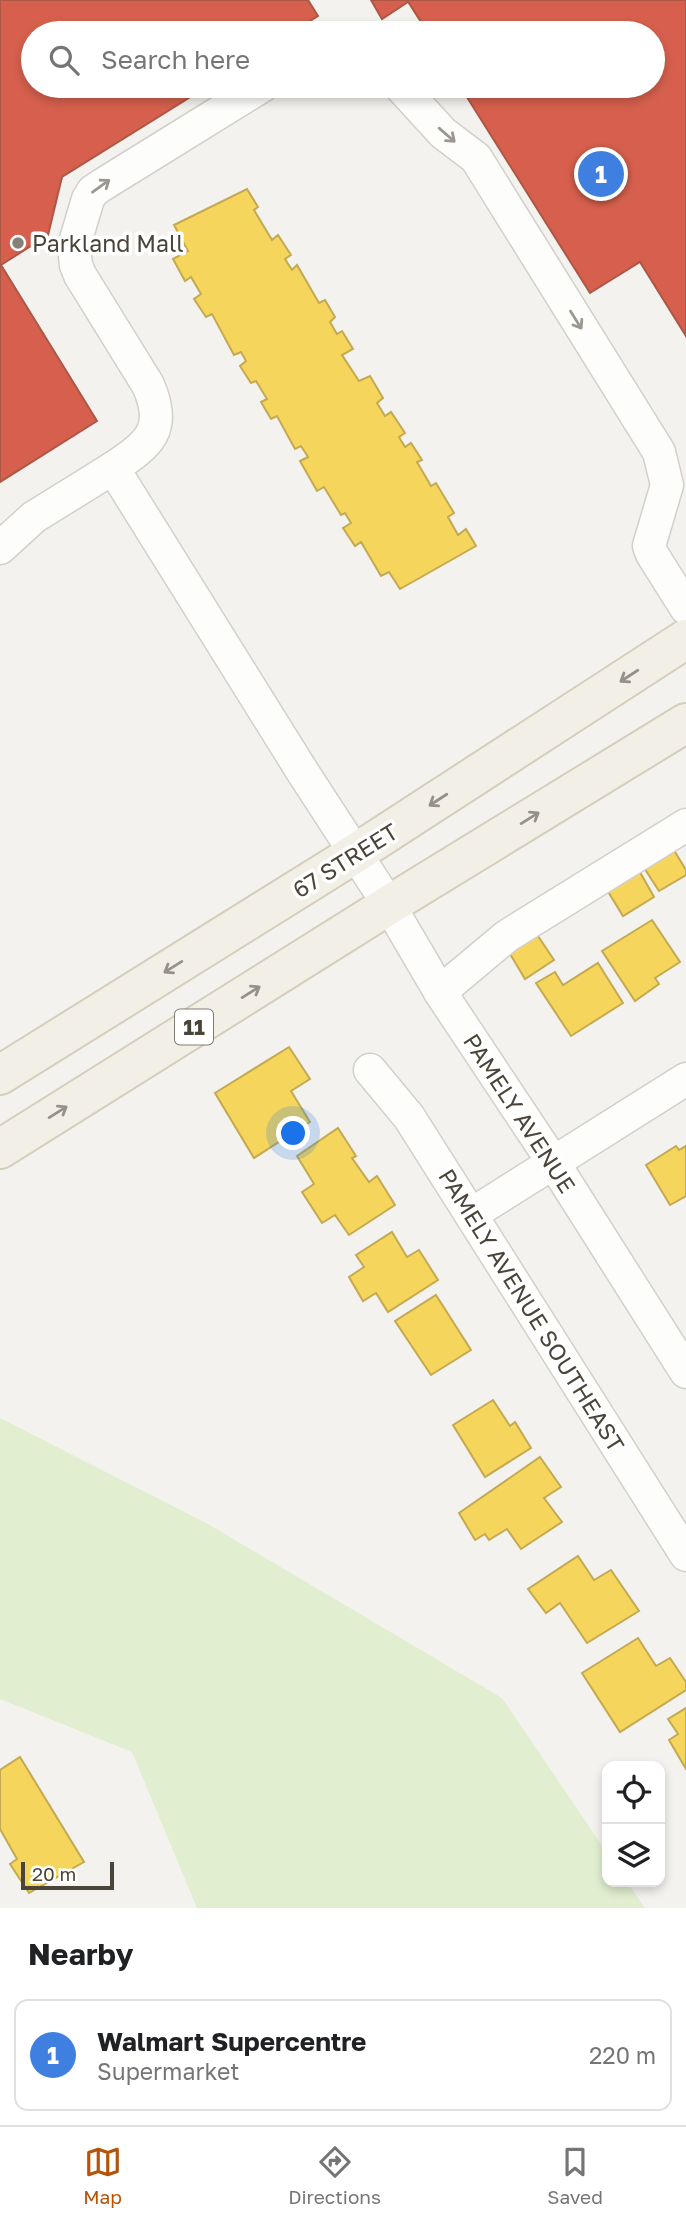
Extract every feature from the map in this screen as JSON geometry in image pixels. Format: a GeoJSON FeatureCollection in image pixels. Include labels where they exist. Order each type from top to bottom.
{"type":"FeatureCollection","features":[{"type":"Feature","properties":{"kind":"main road","name":"67 STREET"},"geometry":{"type":"LineString","coordinates":[[0,1075],[356,853],[686,639]]}},
{"type":"Feature","properties":{"kind":"main road","name":"11"},"geometry":{"type":"LineString","coordinates":[[0,1149],[686,723]]}},
{"type":"Feature","properties":{"kind":"street"},"geometry":{"type":"LineString","coordinates":[[0,548],[34,517],[138,451],[147,442],[157,417],[156,403],[148,385],[76,265],[74,246],[88,199],[93,191],[243,98]]}},
{"type":"Feature","properties":{"kind":"street"},"geometry":{"type":"LineString","coordinates":[[411,98],[443,133],[476,158],[659,452],[667,485],[649,546],[686,608]]}},
{"type":"Feature","properties":{"kind":"street","name":"PAMELY AVENUE"},"geometry":{"type":"LineString","coordinates":[[113,468],[389,905],[440,992],[553,1162],[677,1337],[686,1372]]}},
{"type":"Feature","properties":{"kind":"street"},"geometry":{"type":"LineString","coordinates":[[440,992],[507,936],[686,825]]}},
{"type":"Feature","properties":{"kind":"street","name":"PAMELY AVENUE SOUTHEAST"},"geometry":{"type":"LineString","coordinates":[[370,1070],[409,1117],[686,1555]]}},
{"type":"Feature","properties":{"kind":"street"},"geometry":{"type":"LineString","coordinates":[[472,1214],[686,1079]]}},
{"type":"Feature","properties":{"kind":"green space"},"geometry":{"type":"Polygon","coordinates":[[[0,1418],[208,1524],[502,1698],[602,1846],[602,1887],[630,1887],[645,1908],[197,1908],[132,1752],[0,1699],[0,1418]]]}},
{"type":"Feature","properties":{"kind":"building: Homes"},"geometry":{"type":"Polygon","coordinates":[[[247,189],[258,207],[254,210],[272,240],[278,235],[291,255],[285,259],[292,270],[297,265],[319,303],[325,300],[335,317],[330,322],[337,334],[342,331],[353,349],[342,355],[359,381],[370,376],[383,398],[377,403],[385,416],[391,412],[405,433],[399,437],[405,447],[411,443],[422,460],[417,462],[431,486],[436,483],[454,513],[448,517],[458,535],[466,529],[476,546],[400,589],[389,572],[381,576],[361,542],[355,546],[343,528],[351,523],[345,513],[341,515],[324,487],[317,491],[300,461],[308,457],[301,446],[295,449],[277,416],[271,419],[261,402],[267,399],[256,381],[251,383],[240,366],[246,361],[241,352],[234,355],[212,314],[206,317],[194,299],[201,294],[191,277],[185,281],[173,259],[188,251],[174,225],[247,189]]]}},
{"type":"Feature","properties":{"kind":"building: Homes"},"geometry":{"type":"Polygon","coordinates":[[[669,842],[686,870],[686,875],[659,891],[639,860],[669,842]]]}},
{"type":"Feature","properties":{"kind":"building: Homes"},"geometry":{"type":"Polygon","coordinates":[[[636,865],[654,897],[623,916],[604,885],[636,865]]]}},
{"type":"Feature","properties":{"kind":"building: Homes"},"geometry":{"type":"Polygon","coordinates":[[[652,920],[680,962],[655,978],[659,984],[635,1001],[602,951],[652,920]]]}},
{"type":"Feature","properties":{"kind":"building: Homes"},"geometry":{"type":"Polygon","coordinates":[[[532,927],[554,960],[525,979],[504,944],[532,927]]]}},
{"type":"Feature","properties":{"kind":"building: Homes"},"geometry":{"type":"Polygon","coordinates":[[[598,963],[623,1003],[571,1036],[536,983],[555,972],[563,985],[598,963]]]}},
{"type":"Feature","properties":{"kind":"building: Homes"},"geometry":{"type":"Polygon","coordinates":[[[289,1047],[310,1079],[291,1091],[310,1122],[254,1158],[215,1093],[289,1047]]]}},
{"type":"Feature","properties":{"kind":"building: Homes"},"geometry":{"type":"Polygon","coordinates":[[[338,1128],[356,1156],[352,1158],[369,1182],[377,1176],[395,1205],[349,1235],[335,1215],[322,1223],[302,1192],[314,1184],[297,1156],[338,1128]]]}},
{"type":"Feature","properties":{"kind":"building: Homes"},"geometry":{"type":"Polygon","coordinates":[[[676,1146],[679,1150],[686,1146],[686,1196],[670,1205],[646,1165],[676,1146]]]}},
{"type":"Feature","properties":{"kind":"building: Homes"},"geometry":{"type":"Polygon","coordinates":[[[392,1232],[407,1257],[419,1250],[438,1280],[388,1312],[376,1293],[363,1301],[349,1277],[364,1267],[356,1255],[392,1232]]]}},
{"type":"Feature","properties":{"kind":"building: Homes"},"geometry":{"type":"Polygon","coordinates":[[[436,1295],[471,1350],[431,1375],[395,1321],[436,1295]]]}},
{"type":"Feature","properties":{"kind":"building: Homes"},"geometry":{"type":"Polygon","coordinates":[[[493,1400],[510,1426],[515,1422],[531,1448],[485,1477],[453,1425],[493,1400]]]}},
{"type":"Feature","properties":{"kind":"building: Homes"},"geometry":{"type":"Polygon","coordinates":[[[540,1457],[561,1487],[544,1498],[562,1522],[521,1549],[507,1529],[489,1540],[485,1534],[475,1540],[459,1513],[540,1457]]]}},
{"type":"Feature","properties":{"kind":"building: Homes"},"geometry":{"type":"Polygon","coordinates":[[[578,1556],[594,1580],[611,1570],[639,1611],[587,1643],[560,1603],[546,1613],[528,1589],[578,1556]]]}},
{"type":"Feature","properties":{"kind":"building: Homes"},"geometry":{"type":"Polygon","coordinates":[[[638,1638],[656,1666],[670,1658],[686,1682],[686,1690],[620,1732],[582,1673],[638,1638]]]}},
{"type":"Feature","properties":{"kind":"building: Homes"},"geometry":{"type":"Polygon","coordinates":[[[686,1708],[686,1769],[669,1740],[678,1734],[668,1719],[686,1708]]]}},
{"type":"Feature","properties":{"kind":"building: Homes"},"geometry":{"type":"Polygon","coordinates":[[[20,1757],[84,1862],[29,1893],[10,1864],[17,1859],[0,1829],[0,1770],[20,1757]]]}},
{"type":"Feature","properties":{"kind":"building: Shops","name":"Parkland Mall"},"geometry":{"type":"Polygon","coordinates":[[[0,0],[308,0],[318,16],[310,21],[21,21],[21,98],[189,98],[62,177],[48,235],[1,265],[97,421],[0,482],[0,0]]]}},
{"type":"Feature","properties":{"kind":"building: Shops"},"geometry":{"type":"Polygon","coordinates":[[[371,0],[407,0],[408,2],[382,19],[371,0]]]}},
{"type":"Feature","properties":{"kind":"building: Shops"},"geometry":{"type":"Polygon","coordinates":[[[407,0],[686,0],[686,336],[640,262],[590,293],[468,98],[665,98],[665,21],[420,21],[407,0]]]}},
{"type":"Feature","properties":{"kind":"place","name":"Walmart Supercentre"},"geometry":{"type":"Point","coordinates":[601,174]}},
{"type":"Feature","properties":{"kind":"place","name":"Parkland Mall"},"geometry":{"type":"Point","coordinates":[18,243]}}]}
